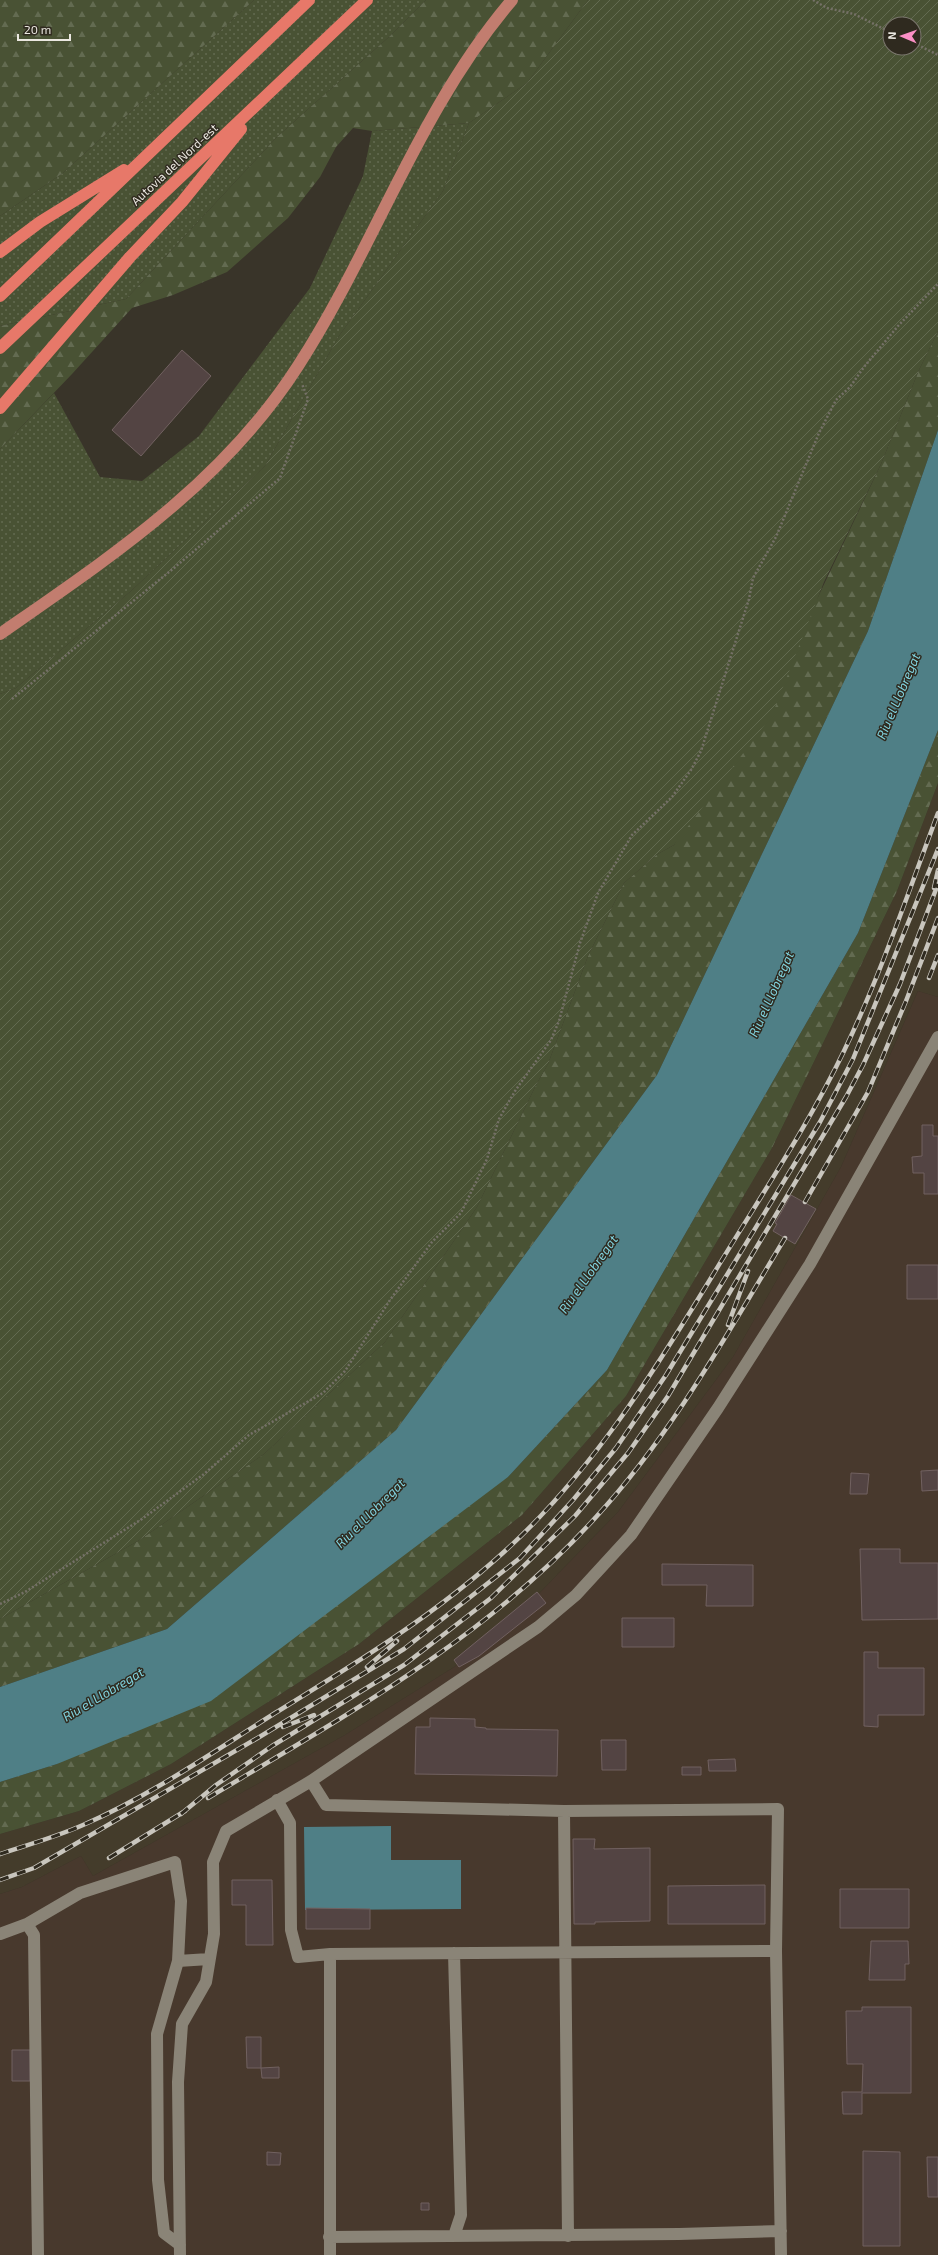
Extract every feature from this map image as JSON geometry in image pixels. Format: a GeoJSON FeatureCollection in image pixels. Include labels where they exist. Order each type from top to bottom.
{"type":"FeatureCollection","features":[{"type":"Feature","properties":{"kind":"highway","name":"Autovia del Nord-est"},"geometry":{"type":"LineString","coordinates":[[0,296],[309,0]]}},
{"type":"Feature","properties":{"kind":"highway","name":"Autovia del Nord-est"},"geometry":{"type":"LineString","coordinates":[[0,348],[367,0]]}},
{"type":"Feature","properties":{"kind":"highway"},"geometry":{"type":"LineString","coordinates":[[0,408],[130,257],[182,202],[269,94]]}},
{"type":"Feature","properties":{"kind":"highway"},"geometry":{"type":"LineString","coordinates":[[0,252],[40,222],[147,155]]}},
{"type":"Feature","properties":{"kind":"main road"},"geometry":{"type":"LineString","coordinates":[[0,634],[123,547],[179,503],[227,457],[252,430],[297,368],[329,316],[427,123],[481,38],[512,0]]}},
{"type":"Feature","properties":{"kind":"lane"},"geometry":{"type":"LineString","coordinates":[[180,2250],[178,2082],[182,2024],[206,1982],[214,1934],[213,1862],[226,1831],[311,1781],[538,1627],[576,1595],[631,1535],[718,1408],[810,1264],[938,1038]]}},
{"type":"Feature","properties":{"kind":"lane"},"geometry":{"type":"LineString","coordinates":[[311,1781],[326,1804],[564,1811],[778,1809],[776,1950],[781,2255]]}},
{"type":"Feature","properties":{"kind":"lane"},"geometry":{"type":"LineString","coordinates":[[277,1800],[290,1823],[291,1930],[298,1957],[330,1954],[776,1950]]}},
{"type":"Feature","properties":{"kind":"lane"},"geometry":{"type":"LineString","coordinates":[[564,1811],[568,2236]]}},
{"type":"Feature","properties":{"kind":"lane"},"geometry":{"type":"LineString","coordinates":[[0,1934],[27,1924],[80,1894],[175,1862],[181,1901],[178,1961],[156,2034],[158,2180],[164,2234],[180,2250]]}},
{"type":"Feature","properties":{"kind":"lane"},"geometry":{"type":"LineString","coordinates":[[27,1924],[34,1935],[38,2255]]}},
{"type":"Feature","properties":{"kind":"lane"},"geometry":{"type":"LineString","coordinates":[[454,1953],[461,2215],[454,2236]]}},
{"type":"Feature","properties":{"kind":"lane"},"geometry":{"type":"LineString","coordinates":[[330,1954],[330,2255]]}},
{"type":"Feature","properties":{"kind":"lane"},"geometry":{"type":"LineString","coordinates":[[178,1961],[210,1959]]}},
{"type":"Feature","properties":{"kind":"lane"},"geometry":{"type":"LineString","coordinates":[[329,2237],[568,2236],[780,2231]]}},
{"type":"Feature","properties":{"kind":"path"},"geometry":{"type":"LineString","coordinates":[[814,0],[827,8],[854,14],[882,28]]}},
{"type":"Feature","properties":{"kind":"path"},"geometry":{"type":"LineString","coordinates":[[922,47],[938,55]]}},
{"type":"Feature","properties":{"kind":"path"},"geometry":{"type":"LineString","coordinates":[[0,1604],[25,1592],[142,1519],[204,1474],[249,1436],[323,1394],[345,1371],[390,1300],[432,1242],[461,1213],[487,1158],[499,1119],[515,1092],[551,1040],[559,1021],[580,943],[598,893],[632,835],[672,797],[691,770],[701,751],[749,599],[752,578],[779,531],[819,433],[836,400],[850,388],[864,366],[898,326],[938,284]]}},
{"type":"Feature","properties":{"kind":"path"},"geometry":{"type":"LineString","coordinates":[[12,699],[174,568],[280,478],[308,399],[297,368]]}},
{"type":"Feature","properties":{"kind":"shaded area"},"geometry":{"type":"Polygon","coordinates":[[[938,783],[938,997],[918,991],[841,1167],[733,1357],[618,1512],[488,1646],[345,1735],[93,1876],[81,1856],[22,1887],[0,1894],[0,1834],[79,1811],[171,1764],[359,1644],[522,1515],[626,1396],[772,1148],[897,891],[938,783]]]}},
{"type":"Feature","properties":{"kind":"shaded area"},"geometry":{"type":"Polygon","coordinates":[[[918,991],[938,997],[938,2255],[0,2255],[0,1894],[22,1887],[81,1856],[93,1876],[345,1735],[488,1646],[618,1512],[733,1357],[841,1167],[918,991]]]}},
{"type":"Feature","properties":{"kind":"green space"},"geometry":{"type":"Polygon","coordinates":[[[0,0],[254,0],[63,173],[0,216],[0,0]]]}},
{"type":"Feature","properties":{"kind":"green space"},"geometry":{"type":"Polygon","coordinates":[[[254,0],[426,0],[390,36],[277,137],[126,299],[0,326],[0,216],[63,173],[254,0]]]}},
{"type":"Feature","properties":{"kind":"green space"},"geometry":{"type":"Polygon","coordinates":[[[426,0],[588,0],[527,83],[469,123],[372,131],[353,128],[336,147],[320,177],[288,218],[227,272],[173,295],[132,308],[72,374],[0,449],[0,326],[126,299],[277,137],[390,36],[426,0]]]}},
{"type":"Feature","properties":{"kind":"green space"},"geometry":{"type":"Polygon","coordinates":[[[588,0],[938,0],[938,331],[919,370],[881,464],[824,582],[772,715],[674,845],[656,855],[624,883],[588,956],[548,1064],[536,1085],[477,1207],[385,1342],[264,1454],[138,1541],[0,1619],[0,694],[16,688],[131,591],[265,466],[339,336],[443,191],[469,123],[527,83],[588,0]]]}},
{"type":"Feature","properties":{"kind":"green space"},"geometry":{"type":"Polygon","coordinates":[[[469,123],[443,191],[339,336],[265,466],[131,591],[16,688],[0,694],[0,449],[54,393],[100,477],[142,481],[199,436],[310,288],[363,176],[372,131],[469,123]]]}},
{"type":"Feature","properties":{"kind":"green space"},"geometry":{"type":"Polygon","coordinates":[[[938,331],[938,430],[868,631],[657,1075],[396,1430],[167,1629],[0,1687],[0,1619],[138,1541],[264,1454],[385,1342],[477,1207],[536,1085],[548,1064],[588,956],[624,883],[656,855],[674,845],[818,597],[881,464],[919,370],[938,331]]]}},
{"type":"Feature","properties":{"kind":"green space"},"geometry":{"type":"Polygon","coordinates":[[[938,730],[938,783],[897,891],[772,1148],[626,1396],[522,1515],[359,1644],[171,1764],[79,1811],[0,1834],[0,1782],[57,1764],[508,1477],[607,1370],[858,933],[938,730]]]}},
{"type":"Feature","properties":{"kind":"water","name":"Riu el Llobregat"},"geometry":{"type":"Polygon","coordinates":[[[938,430],[938,730],[858,933],[607,1370],[508,1477],[211,1701],[57,1764],[0,1782],[0,1687],[167,1629],[396,1430],[657,1075],[868,631],[938,430]]]}},
{"type":"Feature","properties":{"kind":"water"},"geometry":{"type":"Polygon","coordinates":[[[391,1826],[391,1860],[461,1860],[461,1909],[305,1910],[304,1827],[391,1826]]]}},
{"type":"Feature","properties":{"kind":"building"},"geometry":{"type":"Polygon","coordinates":[[[182,350],[211,376],[141,456],[112,430],[182,350]]]}},
{"type":"Feature","properties":{"kind":"building"},"geometry":{"type":"Polygon","coordinates":[[[922,1125],[933,1125],[933,1136],[938,1136],[938,1194],[924,1194],[924,1173],[913,1173],[912,1157],[922,1156],[922,1125]]]}},
{"type":"Feature","properties":{"kind":"building"},"geometry":{"type":"Polygon","coordinates":[[[791,1195],[816,1209],[795,1244],[773,1231],[777,1224],[775,1223],[791,1195]]]}},
{"type":"Feature","properties":{"kind":"building"},"geometry":{"type":"Polygon","coordinates":[[[907,1265],[938,1265],[938,1299],[907,1299],[907,1265]]]}},
{"type":"Feature","properties":{"kind":"building"},"geometry":{"type":"Polygon","coordinates":[[[938,1470],[938,1490],[922,1491],[921,1471],[938,1470]]]}},
{"type":"Feature","properties":{"kind":"building"},"geometry":{"type":"Polygon","coordinates":[[[851,1473],[869,1474],[867,1494],[850,1494],[851,1473]]]}},
{"type":"Feature","properties":{"kind":"building"},"geometry":{"type":"Polygon","coordinates":[[[860,1549],[900,1549],[900,1563],[938,1563],[938,1619],[862,1620],[860,1549]]]}},
{"type":"Feature","properties":{"kind":"building"},"geometry":{"type":"Polygon","coordinates":[[[662,1564],[753,1565],[753,1606],[706,1606],[707,1585],[662,1585],[662,1564]]]}},
{"type":"Feature","properties":{"kind":"building"},"geometry":{"type":"Polygon","coordinates":[[[537,1592],[546,1603],[479,1656],[459,1667],[454,1660],[537,1592]]]}},
{"type":"Feature","properties":{"kind":"building"},"geometry":{"type":"Polygon","coordinates":[[[622,1618],[674,1618],[674,1647],[622,1647],[622,1618]]]}},
{"type":"Feature","properties":{"kind":"building"},"geometry":{"type":"Polygon","coordinates":[[[864,1652],[878,1652],[878,1668],[924,1668],[924,1715],[878,1715],[878,1727],[864,1726],[864,1652]]]}},
{"type":"Feature","properties":{"kind":"building"},"geometry":{"type":"Polygon","coordinates":[[[430,1718],[475,1719],[475,1727],[486,1729],[558,1730],[557,1776],[415,1774],[416,1727],[430,1727],[430,1718]]]}},
{"type":"Feature","properties":{"kind":"building"},"geometry":{"type":"Polygon","coordinates":[[[601,1740],[626,1740],[626,1770],[602,1770],[601,1740]]]}},
{"type":"Feature","properties":{"kind":"building"},"geometry":{"type":"Polygon","coordinates":[[[735,1759],[736,1771],[709,1771],[708,1760],[735,1759]]]}},
{"type":"Feature","properties":{"kind":"building"},"geometry":{"type":"Polygon","coordinates":[[[682,1767],[701,1767],[701,1775],[682,1775],[682,1767]]]}},
{"type":"Feature","properties":{"kind":"building"},"geometry":{"type":"Polygon","coordinates":[[[573,1839],[595,1839],[594,1849],[650,1848],[650,1921],[574,1924],[573,1839]]]}},
{"type":"Feature","properties":{"kind":"building"},"geometry":{"type":"Polygon","coordinates":[[[232,1880],[272,1880],[273,1945],[246,1945],[246,1905],[232,1905],[232,1880]]]}},
{"type":"Feature","properties":{"kind":"building"},"geometry":{"type":"Polygon","coordinates":[[[765,1885],[765,1924],[668,1924],[668,1886],[765,1885]]]}},
{"type":"Feature","properties":{"kind":"building"},"geometry":{"type":"Polygon","coordinates":[[[840,1889],[909,1889],[909,1928],[840,1928],[840,1889]]]}},
{"type":"Feature","properties":{"kind":"building"},"geometry":{"type":"Polygon","coordinates":[[[306,1908],[370,1909],[370,1929],[306,1929],[306,1908]]]}},
{"type":"Feature","properties":{"kind":"building"},"geometry":{"type":"Polygon","coordinates":[[[871,1941],[908,1941],[909,1964],[905,1964],[905,1980],[869,1980],[871,1941]]]}},
{"type":"Feature","properties":{"kind":"building"},"geometry":{"type":"Polygon","coordinates":[[[862,2007],[911,2007],[911,2093],[862,2093],[862,2114],[843,2114],[842,2092],[862,2092],[863,2064],[847,2064],[846,2011],[862,2011],[862,2007]]]}},
{"type":"Feature","properties":{"kind":"building"},"geometry":{"type":"Polygon","coordinates":[[[246,2037],[261,2037],[261,2068],[247,2068],[246,2037]]]}},
{"type":"Feature","properties":{"kind":"building"},"geometry":{"type":"Polygon","coordinates":[[[12,2050],[30,2050],[30,2081],[12,2081],[12,2050]]]}},
{"type":"Feature","properties":{"kind":"building"},"geometry":{"type":"Polygon","coordinates":[[[279,2067],[279,2078],[262,2078],[261,2068],[279,2067]]]}},
{"type":"Feature","properties":{"kind":"building"},"geometry":{"type":"Polygon","coordinates":[[[863,2151],[900,2152],[900,2246],[863,2246],[863,2151]]]}},
{"type":"Feature","properties":{"kind":"building"},"geometry":{"type":"Polygon","coordinates":[[[267,2152],[281,2153],[280,2165],[267,2165],[267,2152]]]}},
{"type":"Feature","properties":{"kind":"building"},"geometry":{"type":"Polygon","coordinates":[[[927,2157],[938,2157],[938,2197],[928,2197],[927,2157]]]}},
{"type":"Feature","properties":{"kind":"building"},"geometry":{"type":"Polygon","coordinates":[[[421,2203],[429,2203],[429,2210],[421,2210],[421,2203]]]}},
{"type":"Feature","properties":{"kind":"railway"},"geometry":{"type":"LineString","coordinates":[[0,1854],[52,1837],[108,1814],[179,1774],[363,1658],[392,1639],[478,1575],[536,1521],[565,1490],[618,1422],[666,1351],[814,1109],[844,1051],[870,993],[894,933],[938,813]]}},
{"type":"Feature","properties":{"kind":"railway"},"geometry":{"type":"LineString","coordinates":[[0,1880],[34,1868],[261,1736],[404,1649],[520,1558],[573,1500],[616,1448],[666,1375],[820,1122],[853,1059],[938,849]]}},
{"type":"Feature","properties":{"kind":"railway"},"geometry":{"type":"LineString","coordinates":[[934,888],[938,870]]}},
{"type":"Feature","properties":{"kind":"railway"},"geometry":{"type":"LineString","coordinates":[[181,1814],[216,1785],[272,1746],[404,1665],[491,1598],[575,1516],[628,1453],[668,1396],[846,1097],[863,1065],[900,984],[938,884]]}},
{"type":"Feature","properties":{"kind":"railway"},"geometry":{"type":"LineString","coordinates":[[805,1202],[868,1092],[906,1001],[938,918]]}},
{"type":"Feature","properties":{"kind":"railway"},"geometry":{"type":"LineString","coordinates":[[929,978],[938,955]]}},
{"type":"Feature","properties":{"kind":"railway"},"geometry":{"type":"LineString","coordinates":[[208,1798],[362,1705],[413,1672],[462,1637],[509,1600],[554,1560],[596,1517],[624,1485],[674,1418],[720,1347],[785,1238]]}},
{"type":"Feature","properties":{"kind":"railway"},"geometry":{"type":"LineString","coordinates":[[728,1325],[748,1271]]}},
{"type":"Feature","properties":{"kind":"railway"},"geometry":{"type":"LineString","coordinates":[[367,1667],[397,1641]]}},
{"type":"Feature","properties":{"kind":"railway"},"geometry":{"type":"LineString","coordinates":[[283,1727],[314,1715]]}},
{"type":"Feature","properties":{"kind":"railway"},"geometry":{"type":"LineString","coordinates":[[109,1858],[185,1811]]}}]}
